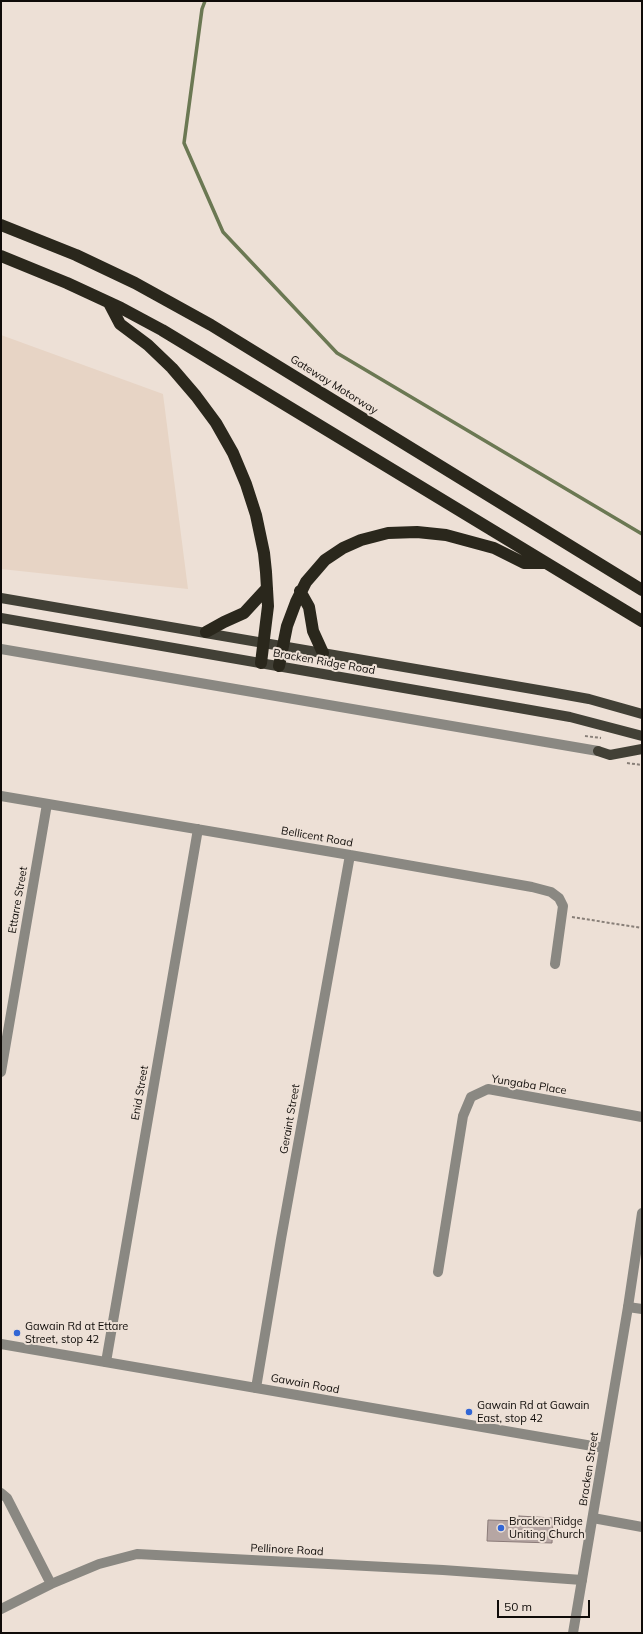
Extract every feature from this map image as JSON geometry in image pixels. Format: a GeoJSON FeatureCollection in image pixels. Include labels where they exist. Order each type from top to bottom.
{"type":"FeatureCollection","features":[{"type":"Feature","properties":{"kind":"highway","name":"Gateway Motorway"},"geometry":{"type":"LineString","coordinates":[[1,225],[76,255],[135,283],[211,325],[642,590]]}},
{"type":"Feature","properties":{"kind":"highway"},"geometry":{"type":"LineString","coordinates":[[1,256],[67,283],[162,330],[642,621]]}},
{"type":"Feature","properties":{"kind":"highway"},"geometry":{"type":"LineString","coordinates":[[109,303],[120,324],[148,345],[172,368],[196,396],[216,424],[232,453],[246,484],[256,515],[264,553],[267,588],[268,606],[265,643],[261,663]]}},
{"type":"Feature","properties":{"kind":"highway"},"geometry":{"type":"LineString","coordinates":[[279,666],[287,626],[300,592],[314,571],[325,560],[344,548],[361,540],[388,533],[417,532],[446,534],[494,548],[524,563],[547,563]]}},
{"type":"Feature","properties":{"kind":"highway"},"geometry":{"type":"LineString","coordinates":[[206,632],[244,613],[267,588]]}},
{"type":"Feature","properties":{"kind":"highway"},"geometry":{"type":"LineString","coordinates":[[300,592],[309,607],[313,631],[323,653]]}},
{"type":"Feature","properties":{"kind":"main road","name":"Bracken Ridge Road"},"geometry":{"type":"LineString","coordinates":[[1,598],[589,699],[642,714]]}},
{"type":"Feature","properties":{"kind":"main road","name":"Bracken Ridge Road"},"geometry":{"type":"LineString","coordinates":[[1,618],[548,713],[642,736]]}},
{"type":"Feature","properties":{"kind":"main road"},"geometry":{"type":"LineString","coordinates":[[598,751],[610,755],[642,749]]}},
{"type":"Feature","properties":{"kind":"street"},"geometry":{"type":"LineString","coordinates":[[1,649],[598,751]]}},
{"type":"Feature","properties":{"kind":"street","name":"Bellicent Road"},"geometry":{"type":"LineString","coordinates":[[1,796],[350,855],[532,887],[551,892],[559,898],[563,906],[555,964]]}},
{"type":"Feature","properties":{"kind":"street","name":"Ettarre Street"},"geometry":{"type":"LineString","coordinates":[[1,1072],[47,804]]}},
{"type":"Feature","properties":{"kind":"street","name":"Enid Street"},"geometry":{"type":"LineString","coordinates":[[106,1362],[198,829]]}},
{"type":"Feature","properties":{"kind":"street","name":"Geraint Street"},"geometry":{"type":"LineString","coordinates":[[256,1388],[281,1239],[350,855]]}},
{"type":"Feature","properties":{"kind":"street","name":"Yungaba Place"},"geometry":{"type":"LineString","coordinates":[[438,1272],[463,1116],[472,1097],[488,1089],[642,1117]]}},
{"type":"Feature","properties":{"kind":"street","name":"Bracken Street"},"geometry":{"type":"LineString","coordinates":[[573,1633],[628,1307],[642,1213]]}},
{"type":"Feature","properties":{"kind":"street"},"geometry":{"type":"LineString","coordinates":[[628,1307],[642,1310]]}},
{"type":"Feature","properties":{"kind":"street","name":"Gawain Road"},"geometry":{"type":"LineString","coordinates":[[1,1344],[604,1448]]}},
{"type":"Feature","properties":{"kind":"street"},"geometry":{"type":"LineString","coordinates":[[1,1493],[7,1498],[51,1584]]}},
{"type":"Feature","properties":{"kind":"street"},"geometry":{"type":"LineString","coordinates":[[593,1518],[642,1527]]}},
{"type":"Feature","properties":{"kind":"street","name":"Pellinore Road"},"geometry":{"type":"LineString","coordinates":[[1,1610],[51,1584],[99,1564],[137,1554],[443,1570],[582,1580]]}},
{"type":"Feature","properties":{"kind":"path"},"geometry":{"type":"LineString","coordinates":[[625,762],[629,764],[642,765]]}},
{"type":"Feature","properties":{"kind":"path"},"geometry":{"type":"LineString","coordinates":[[569,916],[642,928]]}},
{"type":"Feature","properties":{"kind":"shaded area"},"geometry":{"type":"Polygon","coordinates":[[[1,335],[163,394],[188,589],[1,569],[1,335]]]}},
{"type":"Feature","properties":{"kind":"building","name":"Bracken Ridge Uniting Church"},"geometry":{"type":"Polygon","coordinates":[[[519,1516],[553,1518],[552,1543],[487,1541],[488,1520],[519,1521],[519,1516]]]}},
{"type":"Feature","properties":{"kind":"waterway"},"geometry":{"type":"LineString","coordinates":[[205,1],[202,9],[184,143],[223,232],[337,353],[642,534]]}},
{"type":"Feature","properties":{"kind":"place","name":"Gawain Rd at Ettare Street, stop 42"},"geometry":{"type":"Point","coordinates":[17,1333]}},
{"type":"Feature","properties":{"kind":"place","name":"Gawain Rd at Gawain East, stop 42"},"geometry":{"type":"Point","coordinates":[469,1412]}},
{"type":"Feature","properties":{"kind":"place","name":"Bracken Ridge Uniting Church"},"geometry":{"type":"Point","coordinates":[501,1528]}}]}
